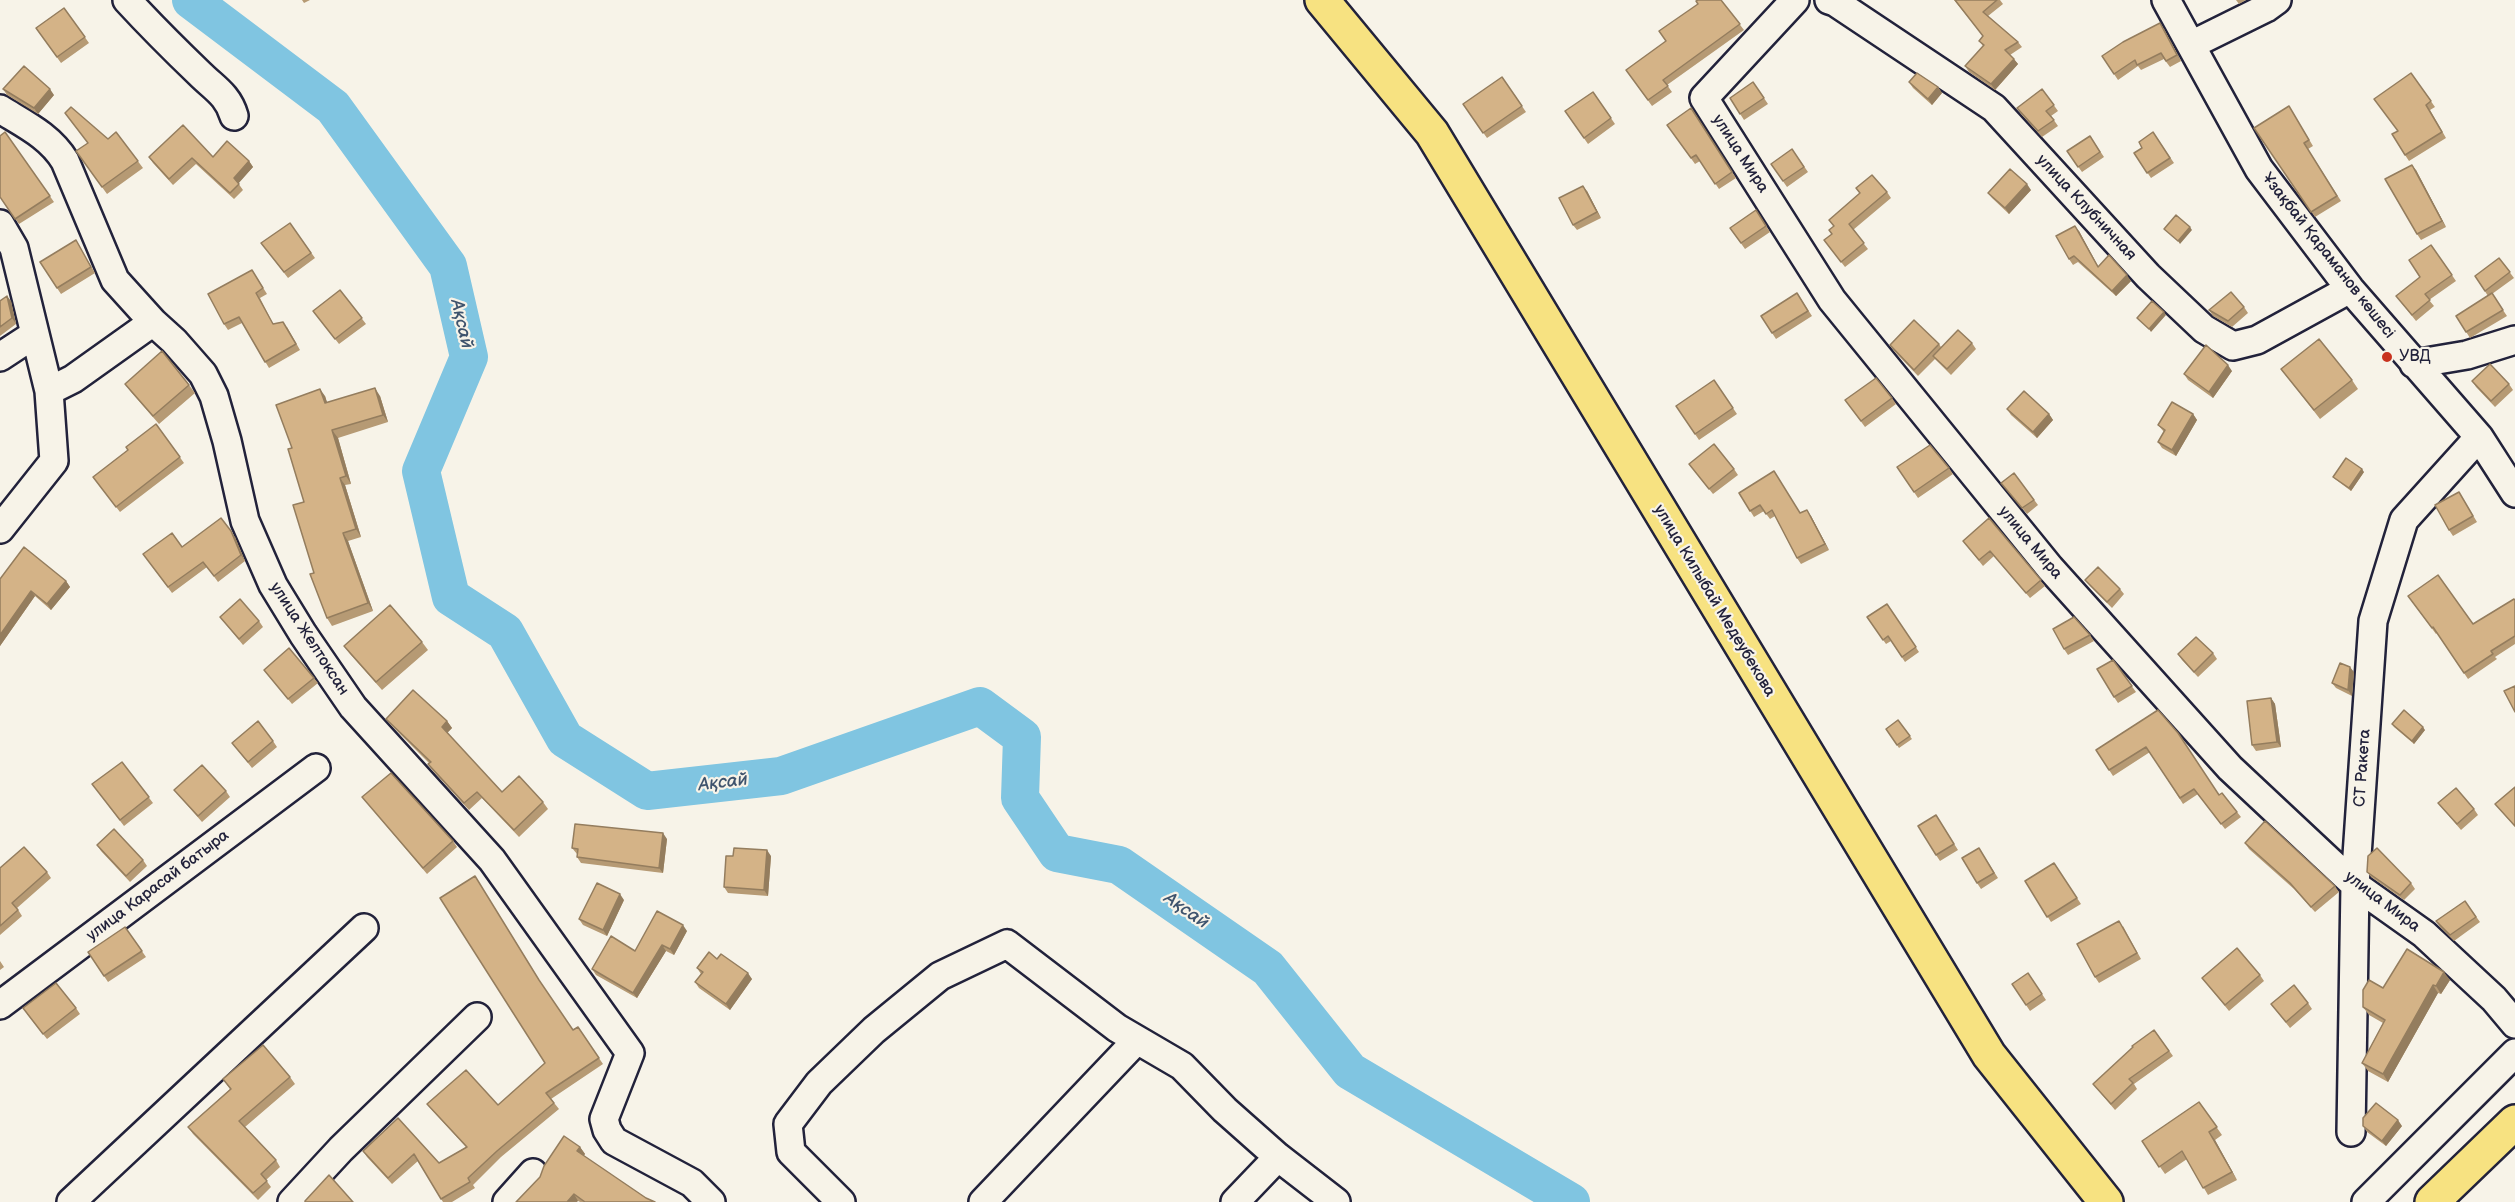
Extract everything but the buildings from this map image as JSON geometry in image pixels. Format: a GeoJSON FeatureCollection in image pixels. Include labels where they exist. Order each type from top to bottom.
{"type":"FeatureCollection","features":[{"type":"Feature","properties":{"kind":"main road","name":"улица Килыбай Медеубекова"},"geometry":{"type":"LineString","coordinates":[[1322,0],[1432,133],[1989,1055],[2106,1202]]}},
{"type":"Feature","properties":{"kind":"main road"},"geometry":{"type":"LineString","coordinates":[[2432,1202],[2515,1122]]}},
{"type":"Feature","properties":{"kind":"street"},"geometry":{"type":"LineString","coordinates":[[127,0],[200,74],[218,89],[231,104],[234,116]]}},
{"type":"Feature","properties":{"kind":"street","name":"улица Мира"},"geometry":{"type":"LineString","coordinates":[[1795,0],[1704,98],[1832,300],[2050,568],[2229,768],[2355,885],[2424,934],[2494,999],[2515,1024]]}},
{"type":"Feature","properties":{"kind":"street","name":"улица Клубничная"},"geometry":{"type":"LineString","coordinates":[[1828,0],[1835,2],[1994,108],[2148,276],[2204,330],[2233,346],[2257,340],[2350,289]]}},
{"type":"Feature","properties":{"kind":"street","name":"Ұзақбай Қараманов көшесі"},"geometry":{"type":"LineString","coordinates":[[2166,0],[2259,169],[2350,289],[2479,437],[2515,493]]}},
{"type":"Feature","properties":{"kind":"street"},"geometry":{"type":"LineString","coordinates":[[2191,45],[2266,8],[2277,0]]}},
{"type":"Feature","properties":{"kind":"street","name":"улица Желтоксан"},"geometry":{"type":"LineString","coordinates":[[0,109],[45,137],[58,148],[116,280],[203,374],[214,396],[227,441],[245,521],[273,585],[303,634],[353,707],[492,860],[630,1053],[604,1119],[607,1130],[614,1141],[692,1183],[711,1202]]}},
{"type":"Feature","properties":{"kind":"street"},"geometry":{"type":"LineString","coordinates":[[0,225],[14,248],[49,390],[54,461],[0,529]]}},
{"type":"Feature","properties":{"kind":"street"},"geometry":{"type":"LineString","coordinates":[[49,390],[74,379],[153,322]]}},
{"type":"Feature","properties":{"kind":"street"},"geometry":{"type":"LineString","coordinates":[[0,357],[35,334]]}},
{"type":"Feature","properties":{"kind":"street"},"geometry":{"type":"LineString","coordinates":[[2414,363],[2467,355],[2515,340]]}},
{"type":"Feature","properties":{"kind":"street","name":"СТ Ракета"},"geometry":{"type":"LineString","coordinates":[[2351,1132],[2355,885],[2373,621],[2404,520],[2479,437]]}},
{"type":"Feature","properties":{"kind":"street","name":"улица Карасай батыра"},"geometry":{"type":"LineString","coordinates":[[0,1005],[316,768]]}},
{"type":"Feature","properties":{"kind":"street"},"geometry":{"type":"LineString","coordinates":[[71,1202],[364,928]]}},
{"type":"Feature","properties":{"kind":"street"},"geometry":{"type":"LineString","coordinates":[[841,1202],[791,1152],[788,1124],[819,1083],[874,1030],[940,976],[1008,944],[1107,1021],[1182,1066],[1224,1110],[1278,1157],[1336,1202]]}},
{"type":"Feature","properties":{"kind":"street"},"geometry":{"type":"LineString","coordinates":[[292,1202],[341,1149],[477,1017]]}},
{"type":"Feature","properties":{"kind":"street"},"geometry":{"type":"LineString","coordinates":[[983,1202],[1137,1040]]}},
{"type":"Feature","properties":{"kind":"street"},"geometry":{"type":"LineString","coordinates":[[2366,1202],[2515,1053]]}},
{"type":"Feature","properties":{"kind":"street"},"geometry":{"type":"LineString","coordinates":[[1235,1202],[1278,1157]]}},
{"type":"Feature","properties":{"kind":"street"},"geometry":{"type":"LineString","coordinates":[[507,1202],[533,1173]]}},
{"type":"Feature","properties":{"kind":"waterway","name":"Ақсай"},"geometry":{"type":"LineString","coordinates":[[191,0],[333,107],[448,266],[469,357],[421,471],[451,597],[505,632],[565,739],[647,791],[781,776],[980,706],[1022,737],[1020,798],[1057,853],[1119,865],[1268,968],[1350,1071],[1571,1202]]}},
{"type":"Feature","properties":{"kind":"place","name":"УВД"},"geometry":{"type":"Point","coordinates":[2387,357]}}]}
